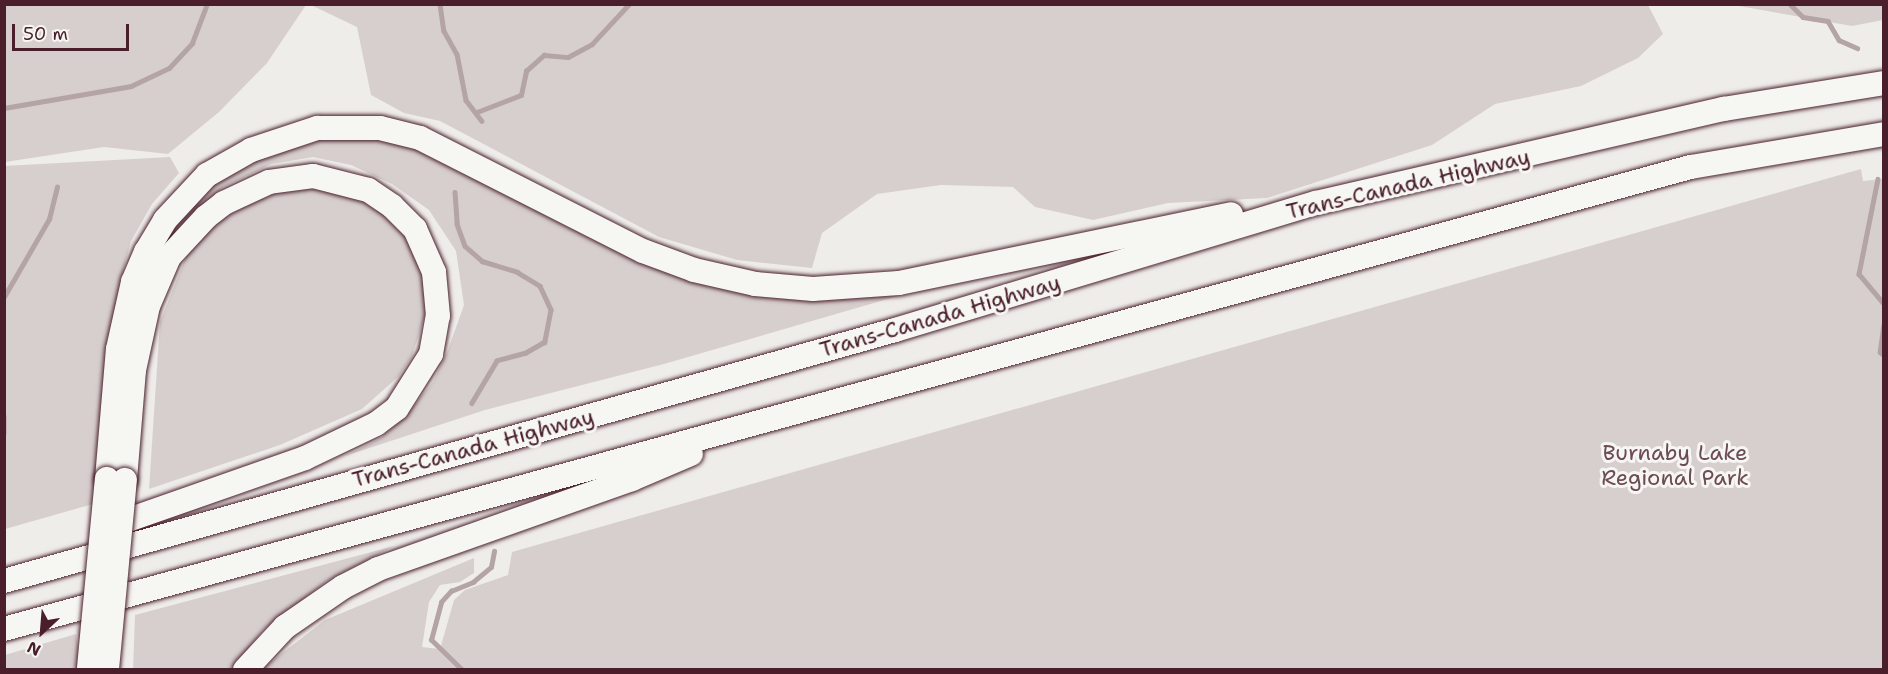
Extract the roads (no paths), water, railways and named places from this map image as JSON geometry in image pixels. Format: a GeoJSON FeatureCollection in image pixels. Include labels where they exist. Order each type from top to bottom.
{"type":"FeatureCollection","features":[{"type":"Feature","properties":{"kind":"highway","name":"Trans-Canada Highway"},"geometry":{"type":"LineString","coordinates":[[4,581],[895,330],[1316,203],[1724,109],[1884,83]]}},
{"type":"Feature","properties":{"kind":"highway"},"geometry":{"type":"LineString","coordinates":[[116,480],[118,349],[133,282],[146,252],[165,220],[207,176],[250,150],[317,128],[380,128],[420,138],[643,251],[694,270],[755,284],[813,289],[899,283],[1264,206],[1316,203]]}},
{"type":"Feature","properties":{"kind":"highway"},"geometry":{"type":"LineString","coordinates":[[4,629],[1691,167],[1884,134]]}},
{"type":"Feature","properties":{"kind":"highway"},"geometry":{"type":"LineString","coordinates":[[30,573],[128,520],[346,440],[397,408],[413,388],[431,354],[438,316],[434,272],[415,229],[392,206],[368,190],[313,176],[269,182],[233,198],[206,217],[169,257],[148,306],[134,370],[116,480],[98,669]]}},
{"type":"Feature","properties":{"kind":"highway"},"geometry":{"type":"LineString","coordinates":[[245,669],[294,620],[378,569],[632,479],[766,422]]}},
{"type":"Feature","properties":{"kind":"waterway"},"geometry":{"type":"LineString","coordinates":[[4,108],[131,86],[169,68],[192,43],[207,4]]}},
{"type":"Feature","properties":{"kind":"waterway"},"geometry":{"type":"LineString","coordinates":[[440,4],[444,31],[457,54],[466,100],[482,121]]}},
{"type":"Feature","properties":{"kind":"waterway"},"geometry":{"type":"LineString","coordinates":[[477,112],[521,95],[526,71],[544,55],[568,57],[592,44],[629,4]]}},
{"type":"Feature","properties":{"kind":"waterway"},"geometry":{"type":"LineString","coordinates":[[1790,4],[1803,17],[1828,21],[1839,40],[1857,48]]}},
{"type":"Feature","properties":{"kind":"waterway"},"geometry":{"type":"LineString","coordinates":[[1878,179],[1859,274],[1884,304]]}},
{"type":"Feature","properties":{"kind":"waterway"},"geometry":{"type":"LineString","coordinates":[[4,297],[49,219],[57,187]]}},
{"type":"Feature","properties":{"kind":"waterway"},"geometry":{"type":"LineString","coordinates":[[455,192],[457,224],[465,246],[482,261],[517,272],[540,286],[551,310],[545,342],[526,353],[497,361],[472,403]]}},
{"type":"Feature","properties":{"kind":"waterway"},"geometry":{"type":"LineString","coordinates":[[1884,325],[1880,352],[1884,355]]}},
{"type":"Feature","properties":{"kind":"waterway"},"geometry":{"type":"LineString","coordinates":[[4,416],[4,433]]}},
{"type":"Feature","properties":{"kind":"waterway"},"geometry":{"type":"LineString","coordinates":[[462,670],[431,640],[441,602],[451,591],[473,582],[491,567],[494,551]]}},
{"type":"Feature","properties":{"kind":"park label","name":"Burnaby Lake Regional Park"},"geometry":{"type":"Point","coordinates":[1675,464]}}]}
